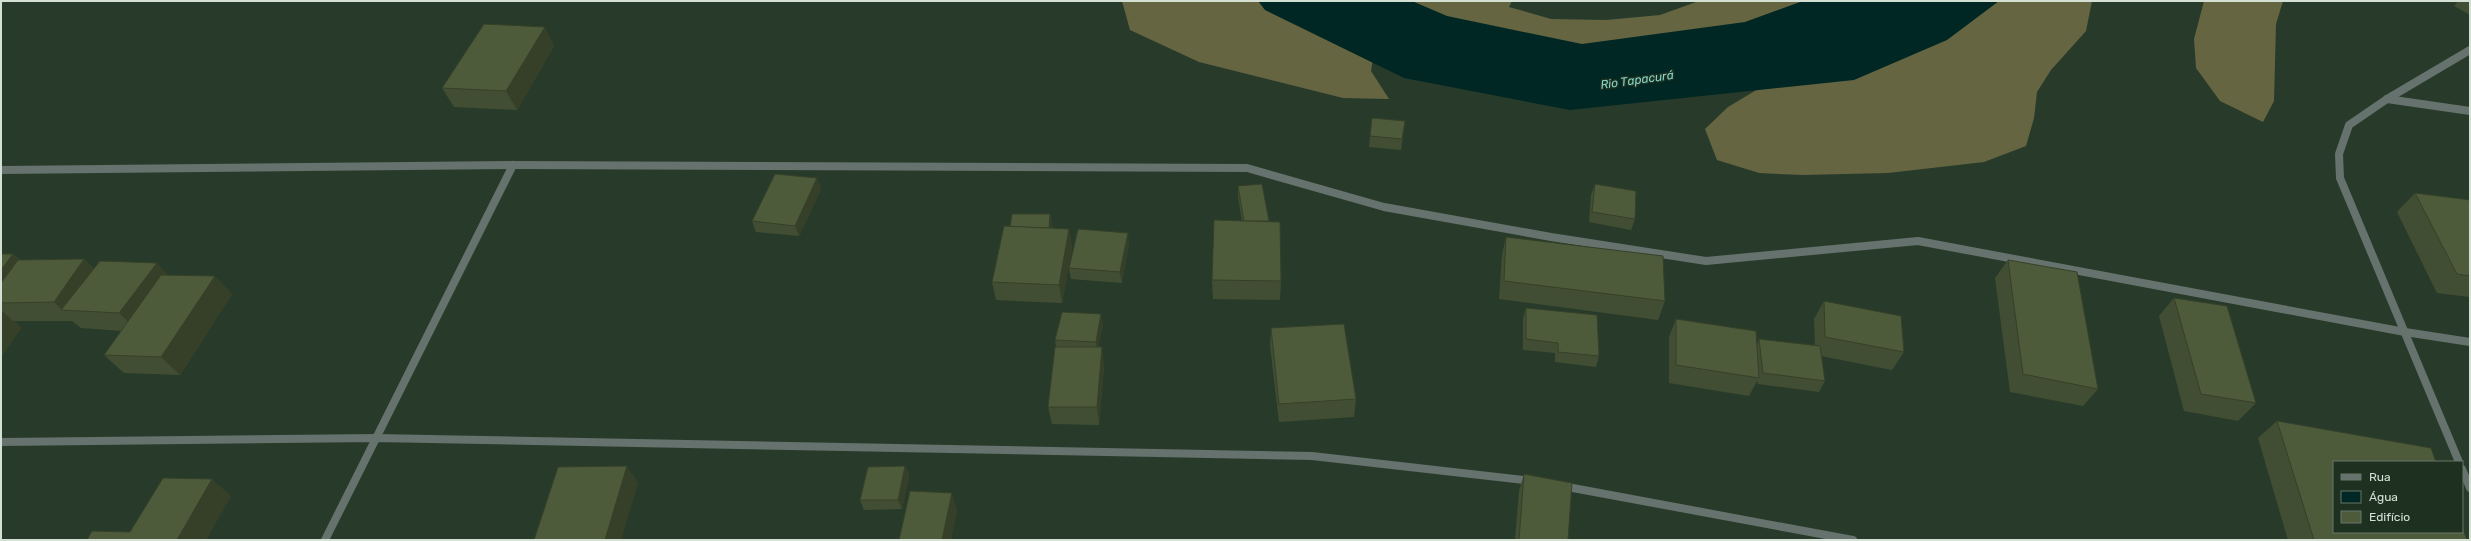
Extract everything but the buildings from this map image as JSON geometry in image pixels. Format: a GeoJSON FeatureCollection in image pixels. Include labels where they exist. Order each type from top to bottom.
{"type":"FeatureCollection","features":[{"type":"Feature","properties":{"kind":"street"},"geometry":{"type":"LineString","coordinates":[[2459,461],[2340,178],[2339,154],[2349,125],[2387,99],[2470,50]]}},
{"type":"Feature","properties":{"kind":"street"},"geometry":{"type":"LineString","coordinates":[[2387,99],[2470,111]]}},
{"type":"Feature","properties":{"kind":"street"},"geometry":{"type":"LineString","coordinates":[[325,540],[513,165]]}},
{"type":"Feature","properties":{"kind":"street"},"geometry":{"type":"LineString","coordinates":[[1,170],[72,168],[513,165],[1247,168],[1384,207],[1552,237],[1706,261],[1918,241],[2405,332],[2470,342]]}},
{"type":"Feature","properties":{"kind":"street"},"geometry":{"type":"LineString","coordinates":[[1,442],[376,438],[1312,456],[1550,484],[1852,540]]}},
{"type":"Feature","properties":{"kind":"street"},"geometry":{"type":"LineString","coordinates":[[2463,471],[2470,488]]}},
{"type":"Feature","properties":{"kind":"shaded area"},"geometry":{"type":"Polygon","coordinates":[[[1122,1],[1512,1],[1509,7],[1551,19],[1606,20],[1660,15],[1699,1],[1838,1],[1753,46],[1375,45],[1371,71],[1389,99],[1343,98],[1199,62],[1130,30],[1122,1]]]}},
{"type":"Feature","properties":{"kind":"shaded area"},"geometry":{"type":"Polygon","coordinates":[[[1976,1],[2092,1],[2086,31],[2051,70],[2037,92],[2034,118],[2026,146],[1984,162],[1888,173],[1802,175],[1759,173],[1717,160],[1705,129],[1728,107],[1758,89],[1976,1]]]}},
{"type":"Feature","properties":{"kind":"shaded area"},"geometry":{"type":"Polygon","coordinates":[[[2204,1],[2283,1],[2276,24],[2274,101],[2263,122],[2220,101],[2196,68],[2194,39],[2204,1]]]}},
{"type":"Feature","properties":{"kind":"water","name":"Rio Tapacurá"},"geometry":{"type":"Polygon","coordinates":[[[1258,1],[1412,1],[1447,16],[1582,44],[1745,22],[1803,1],[1999,1],[1947,40],[1854,80],[1570,110],[1404,78],[1265,10],[1258,1]]]}}]}
